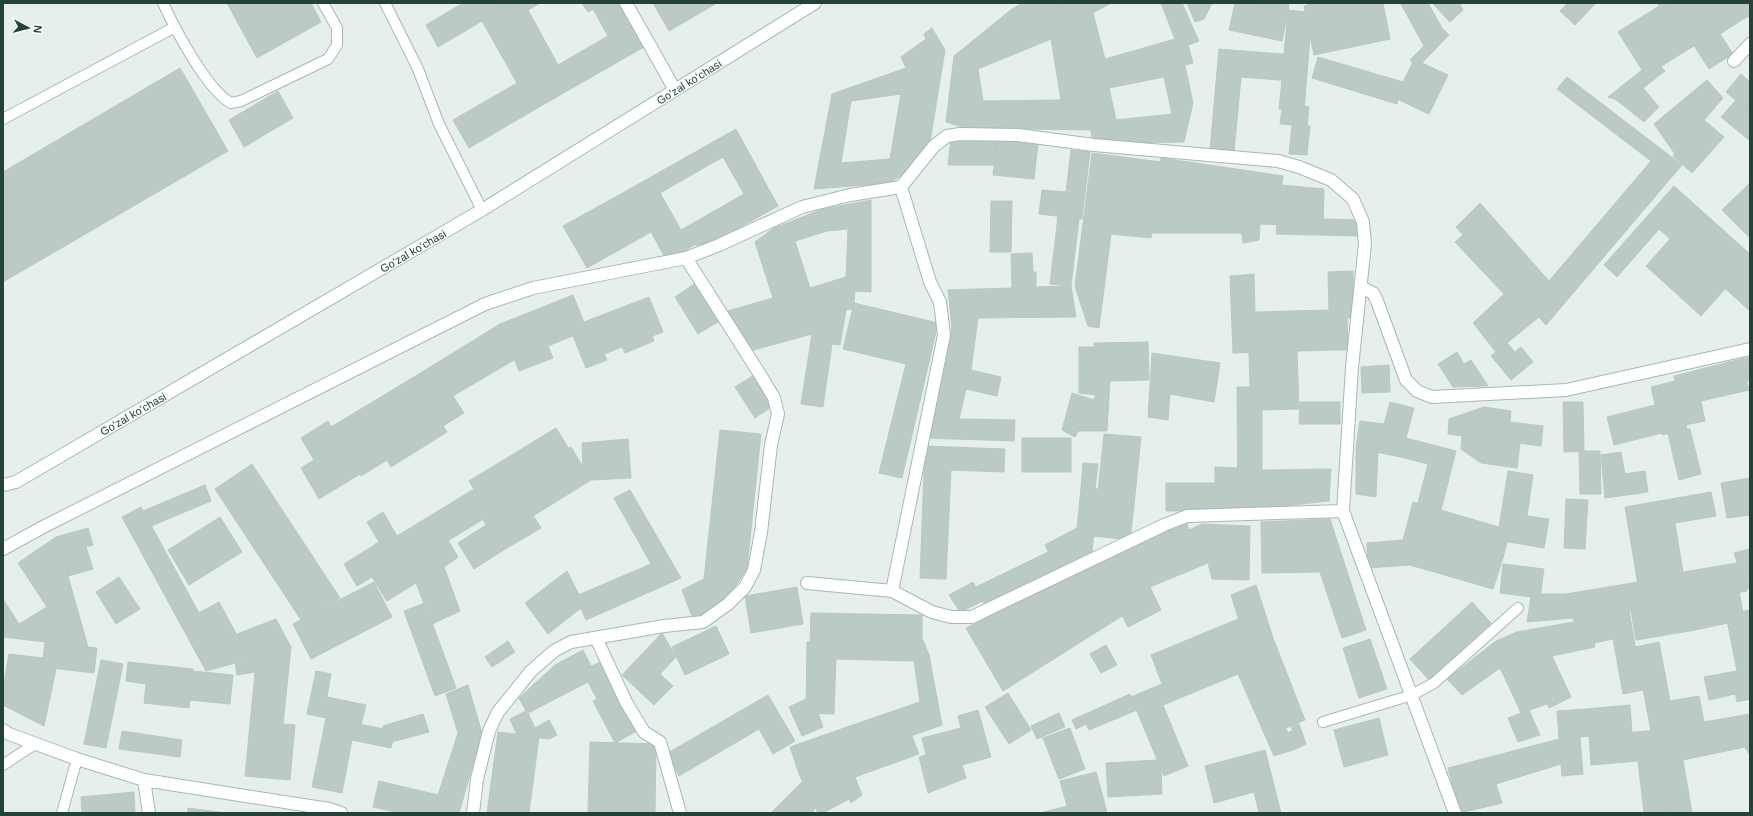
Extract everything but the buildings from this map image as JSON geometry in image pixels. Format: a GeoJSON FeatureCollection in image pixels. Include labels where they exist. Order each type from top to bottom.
{"type":"FeatureCollection","features":[{"type":"Feature","properties":{"kind":"street"},"geometry":{"type":"LineString","coordinates":[[626,3],[675,90]]}},
{"type":"Feature","properties":{"kind":"street","name":"Goʻzal koʻchasi"},"geometry":{"type":"LineString","coordinates":[[3,485],[23,478],[482,210],[815,3]]}},
{"type":"Feature","properties":{"kind":"street"},"geometry":{"type":"LineString","coordinates":[[1734,61],[1750,44]]}},
{"type":"Feature","properties":{"kind":"street"},"geometry":{"type":"LineString","coordinates":[[3,549],[50,523],[486,304],[533,288],[686,258],[719,245],[802,207],[850,195],[901,187],[934,146],[947,136],[960,134],[1018,135],[1094,146],[1278,161],[1299,167],[1331,180],[1353,199],[1363,222],[1365,244],[1352,367],[1343,511],[1455,813]]}},
{"type":"Feature","properties":{"kind":"street"},"geometry":{"type":"LineString","coordinates":[[892,591],[944,335],[940,302],[930,282],[901,187]]}},
{"type":"Feature","properties":{"kind":"street"},"geometry":{"type":"LineString","coordinates":[[472,813],[477,779],[489,731],[498,712],[531,671],[554,651],[571,642],[664,626],[703,622],[728,604],[745,587],[754,570],[761,532],[771,445],[778,414],[774,398],[762,376],[686,258]]}},
{"type":"Feature","properties":{"kind":"street"},"geometry":{"type":"LineString","coordinates":[[1361,287],[1373,293],[1377,301],[1406,380],[1417,391],[1432,397],[1566,390],[1750,349]]}},
{"type":"Feature","properties":{"kind":"street"},"geometry":{"type":"LineString","coordinates":[[807,584],[892,591],[932,612],[951,617],[972,617],[1164,525],[1187,516],[1343,511]]}},
{"type":"Feature","properties":{"kind":"street"},"geometry":{"type":"LineString","coordinates":[[596,638],[626,702],[644,732],[660,742],[680,813]]}},
{"type":"Feature","properties":{"kind":"street"},"geometry":{"type":"LineString","coordinates":[[3,730],[9,734],[77,759],[144,780],[328,809],[340,813]]}},
{"type":"Feature","properties":{"kind":"street"},"geometry":{"type":"LineString","coordinates":[[144,780],[149,813]]}},
{"type":"Feature","properties":{"kind":"lane"},"geometry":{"type":"LineString","coordinates":[[163,3],[175,27],[203,73],[222,98],[231,103],[241,101],[328,60],[337,45],[337,28],[323,3]]}},
{"type":"Feature","properties":{"kind":"lane"},"geometry":{"type":"LineString","coordinates":[[385,3],[418,69],[439,124],[482,210]]}},
{"type":"Feature","properties":{"kind":"lane"},"geometry":{"type":"LineString","coordinates":[[3,119],[175,27]]}},
{"type":"Feature","properties":{"kind":"lane"},"geometry":{"type":"LineString","coordinates":[[1323,722],[1412,695],[1434,684],[1518,608]]}},
{"type":"Feature","properties":{"kind":"lane"},"geometry":{"type":"LineString","coordinates":[[3,765],[36,744]]}},
{"type":"Feature","properties":{"kind":"lane"},"geometry":{"type":"LineString","coordinates":[[62,813],[77,759]]}}]}
